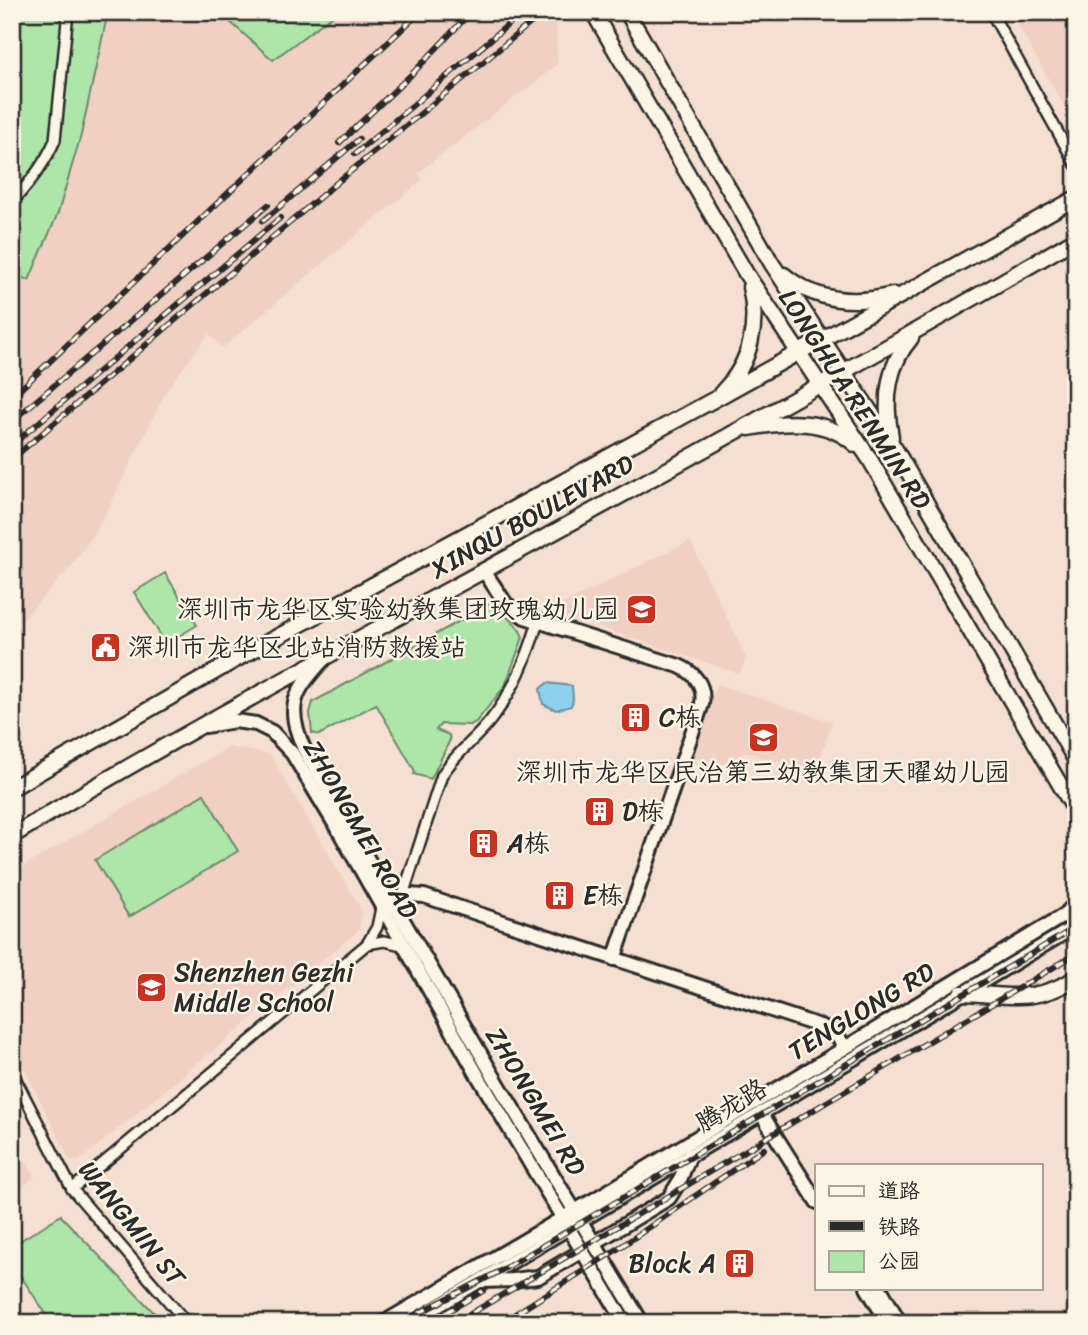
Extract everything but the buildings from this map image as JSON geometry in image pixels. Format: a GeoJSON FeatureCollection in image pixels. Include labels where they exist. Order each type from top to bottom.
{"type":"FeatureCollection","features":[{"type":"Feature","properties":{"kind":"main road","name":"LONGHUA RENMIN RD"},"geometry":{"type":"LineString","coordinates":[[593,12],[747,275],[869,458],[1076,812]]}},
{"type":"Feature","properties":{"kind":"main road","name":"LONGHUA RENMIN RD"},"geometry":{"type":"LineString","coordinates":[[627,12],[772,264],[895,449],[1076,761]]}},
{"type":"Feature","properties":{"kind":"main road","name":"XINQU BOULEVARD"},"geometry":{"type":"LineString","coordinates":[[12,788],[246,654],[715,399],[1076,198]]}},
{"type":"Feature","properties":{"kind":"main road","name":"XINQU BOULEVARD"},"geometry":{"type":"LineString","coordinates":[[12,836],[326,657],[921,330],[1076,239]]}},
{"type":"Feature","properties":{"kind":"main road"},"geometry":{"type":"LineString","coordinates":[[772,264],[799,287],[833,299],[868,300],[911,290]]}},
{"type":"Feature","properties":{"kind":"main road"},"geometry":{"type":"LineString","coordinates":[[715,399],[738,372],[753,334],[753,300],[747,275]]}},
{"type":"Feature","properties":{"kind":"main road"},"geometry":{"type":"LineString","coordinates":[[895,449],[887,408],[890,380],[902,349],[921,330]]}},
{"type":"Feature","properties":{"kind":"main road"},"geometry":{"type":"LineString","coordinates":[[734,432],[789,423],[819,425],[852,441],[869,458]]}},
{"type":"Feature","properties":{"kind":"main road"},"geometry":{"type":"LineString","coordinates":[[484,570],[506,604],[525,617],[678,666],[691,674],[702,690],[702,704],[614,959]]}},
{"type":"Feature","properties":{"kind":"main road","name":"ZHONGMEI ROAD"},"geometry":{"type":"LineString","coordinates":[[326,657],[298,691],[294,714],[299,739],[392,903],[402,945]]}},
{"type":"Feature","properties":{"kind":"main road","name":"ZHONGMEI ROAD"},"geometry":{"type":"LineString","coordinates":[[199,728],[215,723],[246,722],[263,726],[279,738],[292,753],[339,831],[392,903]]}},
{"type":"Feature","properties":{"kind":"main road"},"geometry":{"type":"LineString","coordinates":[[392,903],[409,895],[424,896],[823,1027],[835,1033],[845,1047]]}},
{"type":"Feature","properties":{"kind":"main road","name":"ZHONGMEI RD"},"geometry":{"type":"LineString","coordinates":[[392,903],[642,1323]]}},
{"type":"Feature","properties":{"kind":"main road","name":"TENGLONG RD"},"geometry":{"type":"LineString","coordinates":[[566,1224],[683,1154],[845,1047],[1073,908]]}},
{"type":"Feature","properties":{"kind":"main road","name":"腾龙路"},"geometry":{"type":"LineString","coordinates":[[683,1154],[761,1113],[1076,926]]}},
{"type":"Feature","properties":{"kind":"main road","name":"ZHONGMEI RD"},"geometry":{"type":"LineString","coordinates":[[402,945],[625,1323]]}},
{"type":"Feature","properties":{"kind":"main road"},"geometry":{"type":"LineString","coordinates":[[961,993],[1039,996],[1076,978]]}},
{"type":"Feature","properties":{"kind":"main road"},"geometry":{"type":"LineString","coordinates":[[761,1113],[815,1199]]}},
{"type":"Feature","properties":{"kind":"main road"},"geometry":{"type":"LineString","coordinates":[[594,1243],[668,1198],[679,1182],[683,1154]]}},
{"type":"Feature","properties":{"kind":"main road"},"geometry":{"type":"LineString","coordinates":[[791,1158],[815,1184]]}},
{"type":"Feature","properties":{"kind":"main road"},"geometry":{"type":"LineString","coordinates":[[409,1323],[481,1281],[566,1224]]}},
{"type":"Feature","properties":{"kind":"main road"},"geometry":{"type":"LineString","coordinates":[[383,1323],[566,1224]]}},
{"type":"Feature","properties":{"kind":"main road"},"geometry":{"type":"LineString","coordinates":[[481,1281],[538,1277],[582,1251]]}},
{"type":"Feature","properties":{"kind":"main road"},"geometry":{"type":"LineString","coordinates":[[868,1290],[888,1323]]}},
{"type":"Feature","properties":{"kind":"main road"},"geometry":{"type":"LineString","coordinates":[[881,1290],[900,1323]]}},
{"type":"Feature","properties":{"kind":"street"},"geometry":{"type":"LineString","coordinates":[[12,202],[36,174],[55,141],[59,80],[68,12]]}},
{"type":"Feature","properties":{"kind":"street"},"geometry":{"type":"LineString","coordinates":[[991,12],[1076,165]]}},
{"type":"Feature","properties":{"kind":"street"},"geometry":{"type":"LineString","coordinates":[[72,1189],[367,944],[392,903],[442,775],[449,763],[489,722],[513,688],[538,622]]}},
{"type":"Feature","properties":{"kind":"street"},"geometry":{"type":"LineString","coordinates":[[367,944],[384,941],[402,945]]}},
{"type":"Feature","properties":{"kind":"street","name":"WANGMIN ST"},"geometry":{"type":"LineString","coordinates":[[12,1072],[72,1189],[187,1323]]}},
{"type":"Feature","properties":{"kind":"shaded area"},"geometry":{"type":"Polygon","coordinates":[[[108,12],[219,12],[273,60],[337,12],[550,12],[556,29],[557,65],[418,173],[422,180],[222,348],[209,334],[167,389],[91,538],[74,563],[12,631],[12,285],[17,276],[29,279],[58,212],[81,135],[108,12]]]}},
{"type":"Feature","properties":{"kind":"shaded area"},"geometry":{"type":"Polygon","coordinates":[[[1011,12],[1076,12],[1076,126],[1031,49],[1011,12]]]}},
{"type":"Feature","properties":{"kind":"shaded area","name":"深圳市龙华区实验幼教集团玫瑰幼儿园"},"geometry":{"type":"Polygon","coordinates":[[[690,541],[746,657],[740,674],[559,614],[563,604],[690,541]]]}},
{"type":"Feature","properties":{"kind":"shaded area","name":"深圳市龙华区民治第三幼教集团天曜幼儿园"},"geometry":{"type":"Polygon","coordinates":[[[717,684],[832,722],[816,774],[747,752],[721,765],[692,757],[717,684]]]}},
{"type":"Feature","properties":{"kind":"shaded area","name":"Shenzhen Gezhi Middle School"},"geometry":{"type":"Polygon","coordinates":[[[229,747],[270,754],[362,911],[359,930],[78,1162],[69,1159],[12,1043],[12,873],[229,747]]]}},
{"type":"Feature","properties":{"kind":"shaded area"},"geometry":{"type":"Polygon","coordinates":[[[12,1132],[34,1177],[12,1197],[12,1132]]]}},
{"type":"Feature","properties":{"kind":"green space"},"geometry":{"type":"Polygon","coordinates":[[[12,12],[108,12],[81,135],[58,213],[29,280],[17,276],[12,280],[12,12]]]}},
{"type":"Feature","properties":{"kind":"green space"},"geometry":{"type":"Polygon","coordinates":[[[219,12],[337,12],[273,60],[219,12]]]}},
{"type":"Feature","properties":{"kind":"green space"},"geometry":{"type":"Polygon","coordinates":[[[165,573],[197,625],[166,644],[134,592],[165,573]]]}},
{"type":"Feature","properties":{"kind":"green space"},"geometry":{"type":"Polygon","coordinates":[[[492,603],[514,623],[523,637],[505,686],[476,722],[470,725],[441,724],[436,730],[449,735],[450,740],[431,779],[414,774],[415,771],[376,704],[319,735],[312,733],[310,713],[313,702],[492,603]]]}},
{"type":"Feature","properties":{"kind":"green space"},"geometry":{"type":"Polygon","coordinates":[[[204,794],[238,851],[129,917],[95,860],[204,794]]]}},
{"type":"Feature","properties":{"kind":"green space"},"geometry":{"type":"Polygon","coordinates":[[[61,1215],[164,1323],[52,1323],[12,1263],[12,1246],[61,1215]]]}},
{"type":"Feature","properties":{"kind":"water"},"geometry":{"type":"Polygon","coordinates":[[[547,683],[572,686],[571,706],[556,710],[543,704],[540,689],[547,683]]]}},
{"type":"Feature","properties":{"kind":"railway"},"geometry":{"type":"LineString","coordinates":[[12,397],[420,12]]}},
{"type":"Feature","properties":{"kind":"railway"},"geometry":{"type":"LineString","coordinates":[[339,143],[414,72],[471,12]]}},
{"type":"Feature","properties":{"kind":"railway"},"geometry":{"type":"LineString","coordinates":[[355,154],[523,12]]}},
{"type":"Feature","properties":{"kind":"railway"},"geometry":{"type":"LineString","coordinates":[[12,459],[334,185],[544,12]]}},
{"type":"Feature","properties":{"kind":"railway"},"geometry":{"type":"LineString","coordinates":[[263,221],[359,139]]}},
{"type":"Feature","properties":{"kind":"railway"},"geometry":{"type":"LineString","coordinates":[[12,421],[268,205]]}},
{"type":"Feature","properties":{"kind":"railway"},"geometry":{"type":"LineString","coordinates":[[12,445],[280,218]]}},
{"type":"Feature","properties":{"kind":"railway"},"geometry":{"type":"LineString","coordinates":[[400,1323],[502,1270],[1076,927]]}},
{"type":"Feature","properties":{"kind":"railway"},"geometry":{"type":"LineString","coordinates":[[455,1323],[1076,954]]}},
{"type":"Feature","properties":{"kind":"railway"},"geometry":{"type":"LineString","coordinates":[[501,1323],[613,1252],[764,1149]]}},
{"type":"Feature","properties":{"kind":"railway"},"geometry":{"type":"LineString","coordinates":[[428,1323],[483,1291]]}},
{"type":"Feature","properties":{"kind":"place","name":"深圳市龙华区实验幼教集团玫瑰幼儿园"},"geometry":{"type":"Point","coordinates":[642,609]}},
{"type":"Feature","properties":{"kind":"place","name":"深圳市龙华区北站消防救援站"},"geometry":{"type":"Point","coordinates":[105,647]}},
{"type":"Feature","properties":{"kind":"place","name":"C栋"},"geometry":{"type":"Point","coordinates":[636,717]}},
{"type":"Feature","properties":{"kind":"place","name":"深圳市龙华区民治第三幼教集团天曜幼儿园"},"geometry":{"type":"Point","coordinates":[763,737]}},
{"type":"Feature","properties":{"kind":"place","name":"D栋"},"geometry":{"type":"Point","coordinates":[599,811]}},
{"type":"Feature","properties":{"kind":"place","name":"A栋"},"geometry":{"type":"Point","coordinates":[484,843]}},
{"type":"Feature","properties":{"kind":"place","name":"E栋"},"geometry":{"type":"Point","coordinates":[560,895]}},
{"type":"Feature","properties":{"kind":"place","name":"Shenzhen Gezhi Middle School"},"geometry":{"type":"Point","coordinates":[151,987]}},
{"type":"Feature","properties":{"kind":"place","name":"Block A"},"geometry":{"type":"Point","coordinates":[739,1263]}}]}
